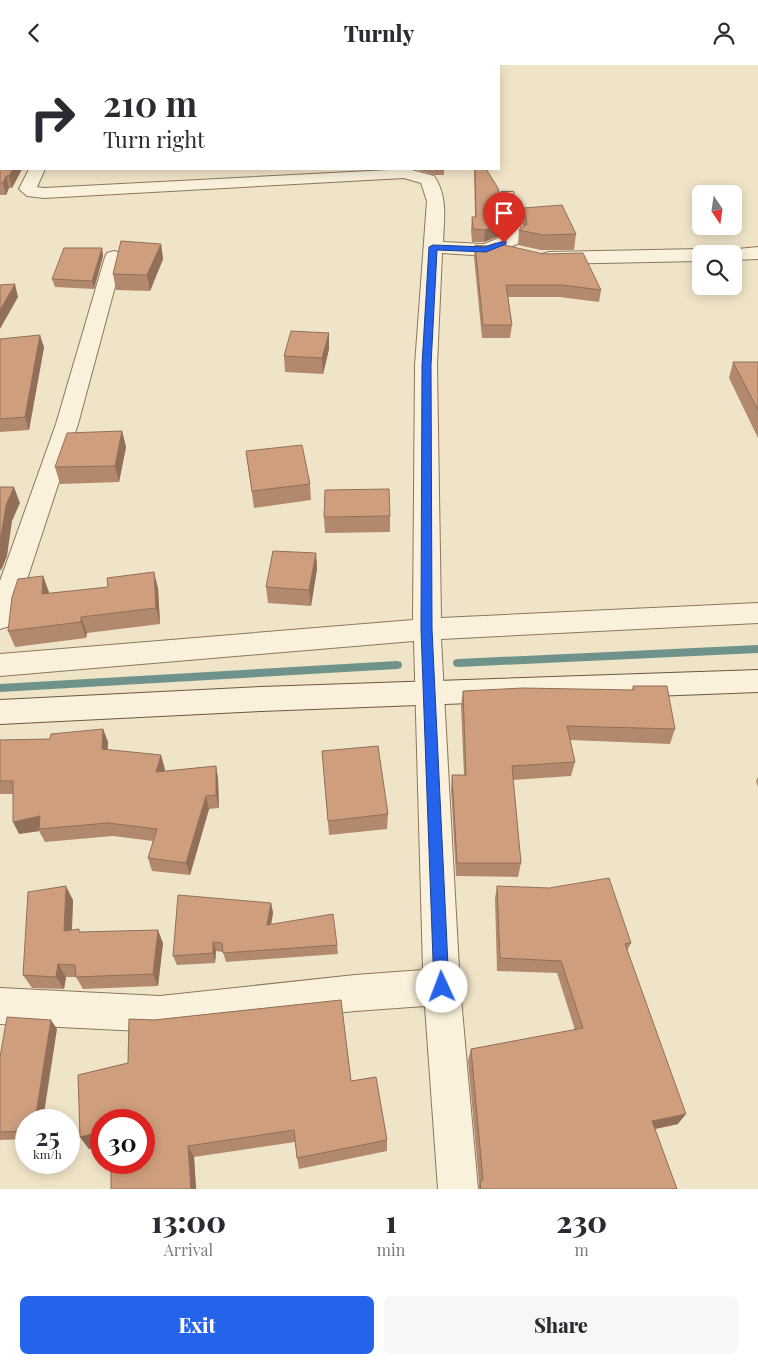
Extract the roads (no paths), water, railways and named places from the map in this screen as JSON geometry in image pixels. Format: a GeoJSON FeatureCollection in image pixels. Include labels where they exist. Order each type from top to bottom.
{"type":"FeatureCollection","features":[{"type":"Feature","properties":{"kind":"street"},"geometry":{"type":"LineString","coordinates":[[37,170],[28,189],[33,192],[49,193],[338,173],[405,173],[428,180],[436,201],[426,365],[426,629],[442,987],[458,1189]]}},
{"type":"Feature","properties":{"kind":"street"},"geometry":{"type":"LineString","coordinates":[[433,247],[486,250],[514,239],[506,196]]}},
{"type":"Feature","properties":{"kind":"street"},"geometry":{"type":"LineString","coordinates":[[494,247],[541,258],[692,255]]}},
{"type":"Feature","properties":{"kind":"street"},"geometry":{"type":"LineString","coordinates":[[742,254],[758,253]]}},
{"type":"Feature","properties":{"kind":"street"},"geometry":{"type":"LineString","coordinates":[[0,619],[67,424],[114,257]]}},
{"type":"Feature","properties":{"kind":"street"},"geometry":{"type":"LineString","coordinates":[[0,665],[426,629],[758,613]]}},
{"type":"Feature","properties":{"kind":"street"},"geometry":{"type":"LineString","coordinates":[[0,712],[261,699],[758,681]]}},
{"type":"Feature","properties":{"kind":"street"},"geometry":{"type":"LineString","coordinates":[[0,1006],[160,1014],[355,993],[442,987]]}},
{"type":"Feature","properties":{"kind":"waterway"},"geometry":{"type":"LineString","coordinates":[[458,663],[758,649]]}},
{"type":"Feature","properties":{"kind":"waterway"},"geometry":{"type":"LineString","coordinates":[[0,688],[397,665]]}}]}
